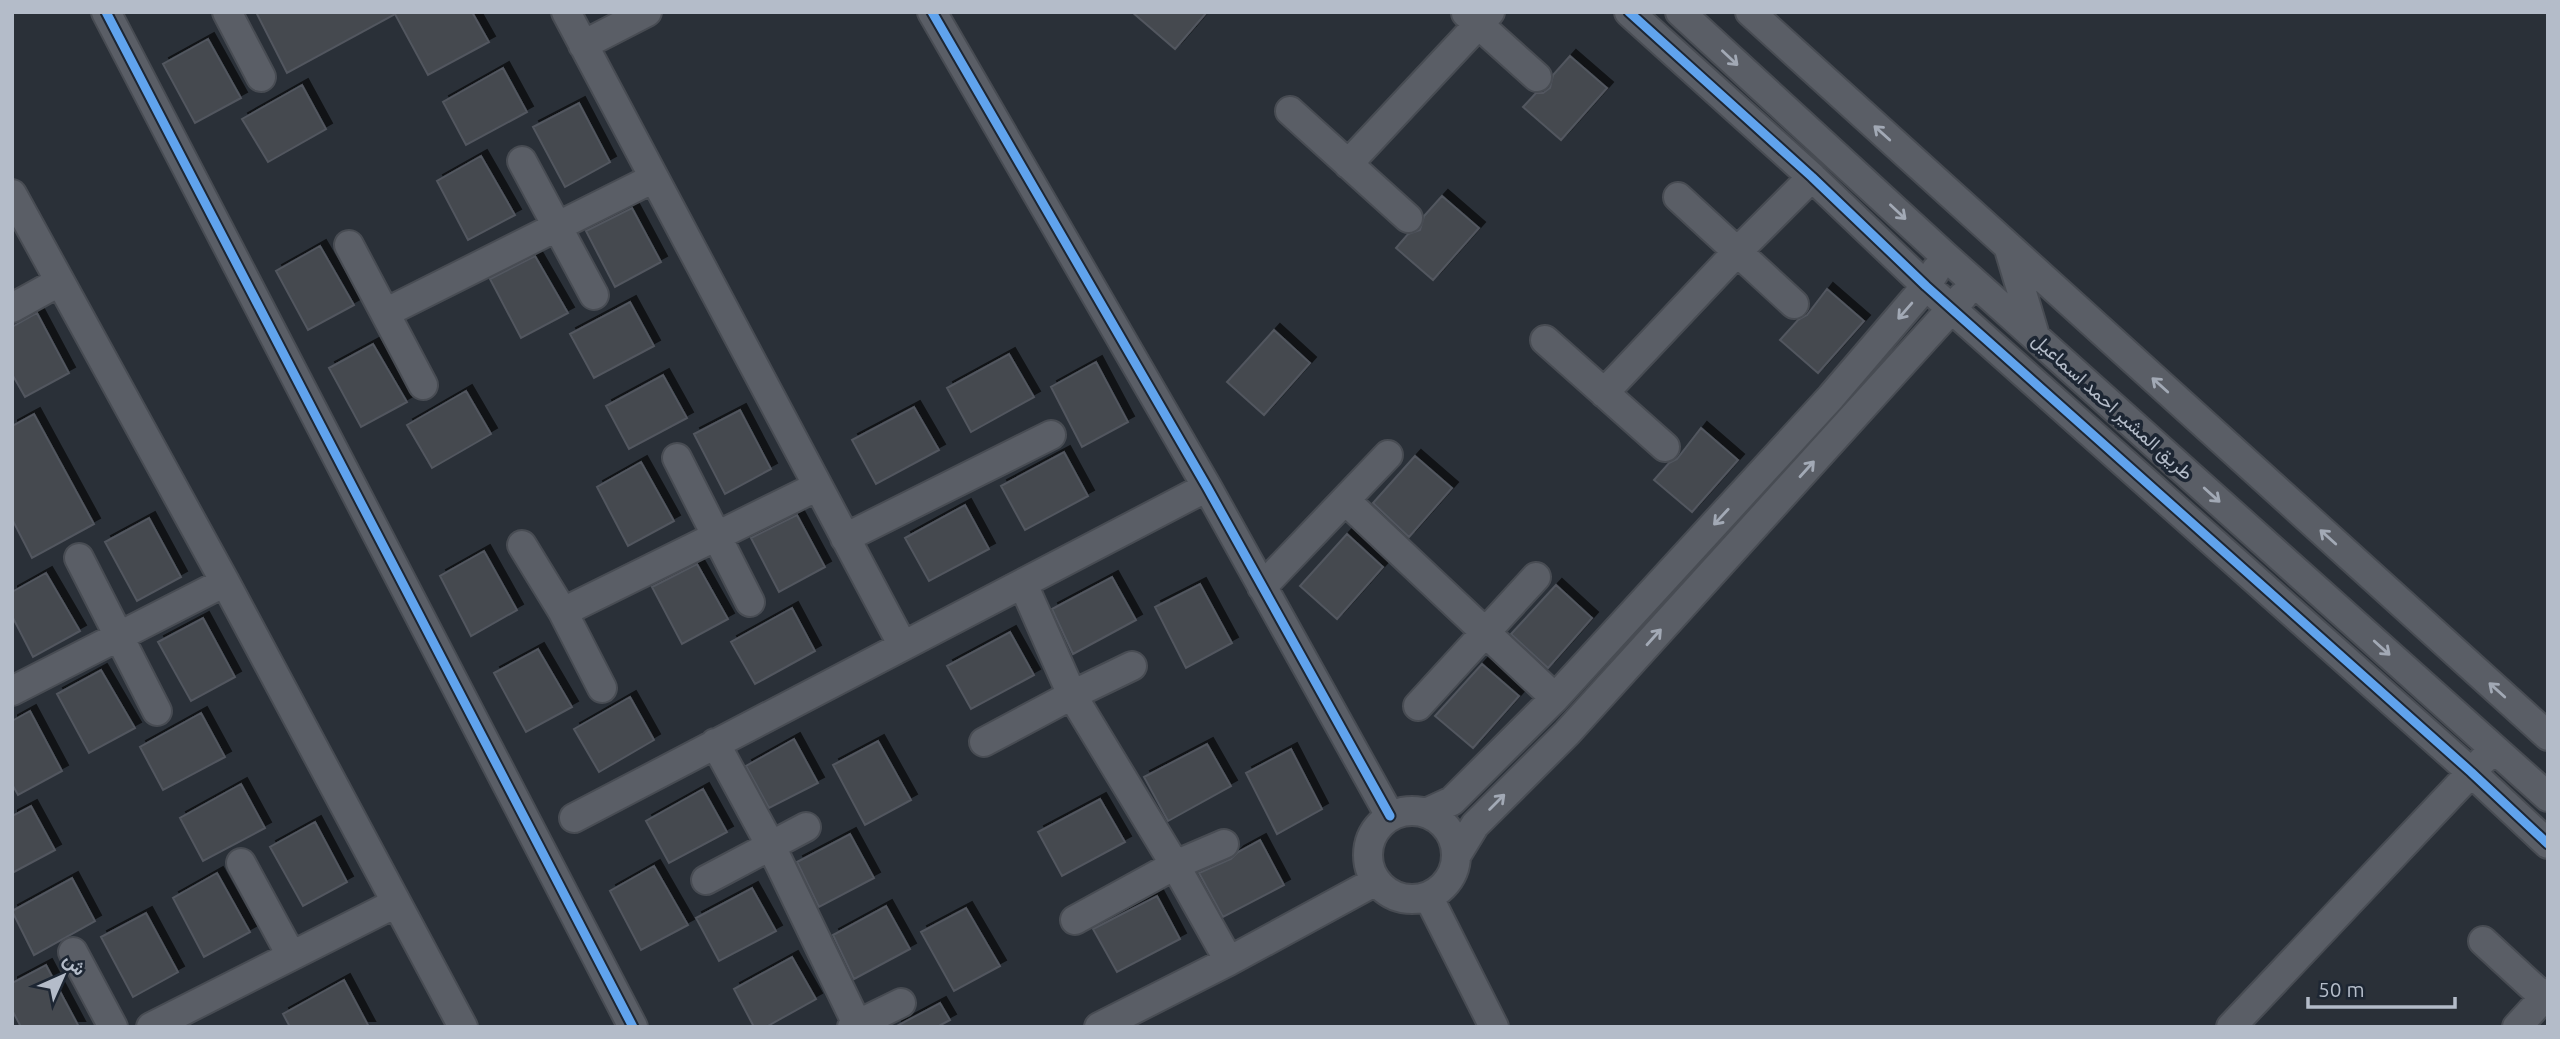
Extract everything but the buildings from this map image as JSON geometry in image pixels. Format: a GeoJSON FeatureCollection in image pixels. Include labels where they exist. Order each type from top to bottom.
{"type":"FeatureCollection","features":[{"type":"Feature","properties":{"kind":"street"},"geometry":{"type":"LineString","coordinates":[[106,12],[633,1027]]}},
{"type":"Feature","properties":{"kind":"street"},"geometry":{"type":"LineString","coordinates":[[227,12],[261,78]]}},
{"type":"Feature","properties":{"kind":"street"},"geometry":{"type":"LineString","coordinates":[[566,12],[903,646]]}},
{"type":"Feature","properties":{"kind":"street"},"geometry":{"type":"LineString","coordinates":[[583,45],[647,12]]}},
{"type":"Feature","properties":{"kind":"street"},"geometry":{"type":"LineString","coordinates":[[932,12],[1207,487],[1390,816]]}},
{"type":"Feature","properties":{"kind":"street"},"geometry":{"type":"LineString","coordinates":[[1629,12],[1812,177],[1952,310],[2471,772],[2548,844]]}},
{"type":"Feature","properties":{"kind":"street","name":"طريق المشير احمد اسماعيل"},"geometry":{"type":"LineString","coordinates":[[1680,12],[1945,256],[2548,797]]}},
{"type":"Feature","properties":{"kind":"street"},"geometry":{"type":"LineString","coordinates":[[1750,12],[2548,736]]}},
{"type":"Feature","properties":{"kind":"street"},"geometry":{"type":"LineString","coordinates":[[1348,164],[1478,16],[1537,77]]}},
{"type":"Feature","properties":{"kind":"street"},"geometry":{"type":"LineString","coordinates":[[1290,111],[1408,218]]}},
{"type":"Feature","properties":{"kind":"street"},"geometry":{"type":"LineString","coordinates":[[522,161],[594,295]]}},
{"type":"Feature","properties":{"kind":"street"},"geometry":{"type":"LineString","coordinates":[[1604,393],[1812,177]]}},
{"type":"Feature","properties":{"kind":"street"},"geometry":{"type":"LineString","coordinates":[[385,313],[654,178]]}},
{"type":"Feature","properties":{"kind":"street"},"geometry":{"type":"LineString","coordinates":[[12,194],[225,582],[463,1027]]}},
{"type":"Feature","properties":{"kind":"street"},"geometry":{"type":"LineString","coordinates":[[1678,197],[1794,304]]}},
{"type":"Feature","properties":{"kind":"street"},"geometry":{"type":"LineString","coordinates":[[349,245],[423,385]]}},
{"type":"Feature","properties":{"kind":"street"},"geometry":{"type":"LineString","coordinates":[[2009,249],[2035,336]]}},
{"type":"Feature","properties":{"kind":"street"},"geometry":{"type":"LineString","coordinates":[[1426,813],[1452,801],[1555,698],[1831,397],[1926,286],[1945,256]]}},
{"type":"Feature","properties":{"kind":"street"},"geometry":{"type":"LineString","coordinates":[[12,308],[59,282]]}},
{"type":"Feature","properties":{"kind":"street"},"geometry":{"type":"LineString","coordinates":[[1456,856],[1452,838],[1442,822],[1426,813],[1407,811],[1390,816],[1376,828],[1368,845],[1368,864],[1376,881],[1390,894],[1409,899],[1428,896],[1443,887],[1452,873],[1456,856],[1475,825],[1567,733],[1975,282]]}},
{"type":"Feature","properties":{"kind":"street"},"geometry":{"type":"LineString","coordinates":[[1545,340],[1665,447]]}},
{"type":"Feature","properties":{"kind":"street"},"geometry":{"type":"LineString","coordinates":[[845,538],[1051,435]]}},
{"type":"Feature","properties":{"kind":"street"},"geometry":{"type":"LineString","coordinates":[[1262,587],[1388,455]]}},
{"type":"Feature","properties":{"kind":"street"},"geometry":{"type":"LineString","coordinates":[[677,458],[750,602]]}},
{"type":"Feature","properties":{"kind":"street"},"geometry":{"type":"LineString","coordinates":[[563,612],[818,486]]}},
{"type":"Feature","properties":{"kind":"street"},"geometry":{"type":"LineString","coordinates":[[574,818],[1207,487]]}},
{"type":"Feature","properties":{"kind":"street"},"geometry":{"type":"LineString","coordinates":[[1345,500],[1555,698]]}},
{"type":"Feature","properties":{"kind":"street"},"geometry":{"type":"LineString","coordinates":[[522,545],[563,612],[602,688]]}},
{"type":"Feature","properties":{"kind":"street"},"geometry":{"type":"LineString","coordinates":[[79,558],[157,711]]}},
{"type":"Feature","properties":{"kind":"street"},"geometry":{"type":"LineString","coordinates":[[1418,706],[1536,577]]}},
{"type":"Feature","properties":{"kind":"street"},"geometry":{"type":"LineString","coordinates":[[12,691],[225,582]]}},
{"type":"Feature","properties":{"kind":"street"},"geometry":{"type":"LineString","coordinates":[[1023,584],[1072,695],[1175,865],[1229,961]]}},
{"type":"Feature","properties":{"kind":"street"},"geometry":{"type":"LineString","coordinates":[[984,742],[1132,666]]}},
{"type":"Feature","properties":{"kind":"street"},"geometry":{"type":"LineString","coordinates":[[715,743],[771,846],[855,1026],[901,1003]]}},
{"type":"Feature","properties":{"kind":"street"},"geometry":{"type":"LineString","coordinates":[[2231,1027],[2494,749]]}},
{"type":"Feature","properties":{"kind":"street"},"geometry":{"type":"LineString","coordinates":[[706,880],[806,827]]}},
{"type":"Feature","properties":{"kind":"street"},"geometry":{"type":"LineString","coordinates":[[1075,919],[1175,865],[1224,844]]}},
{"type":"Feature","properties":{"kind":"street"},"geometry":{"type":"LineString","coordinates":[[241,863],[291,955]]}},
{"type":"Feature","properties":{"kind":"street"},"geometry":{"type":"LineString","coordinates":[[1110,1024],[1376,881]]}},
{"type":"Feature","properties":{"kind":"street"},"geometry":{"type":"LineString","coordinates":[[1428,896],[1494,1027]]}},
{"type":"Feature","properties":{"kind":"street"},"geometry":{"type":"LineString","coordinates":[[151,1027],[396,902]]}},
{"type":"Feature","properties":{"kind":"street"},"geometry":{"type":"LineString","coordinates":[[2483,941],[2546,997],[2517,1027]]}},
{"type":"Feature","properties":{"kind":"street"},"geometry":{"type":"LineString","coordinates":[[72,952],[113,1027]]}},
{"type":"Feature","properties":{"kind":"cycle path"},"geometry":{"type":"LineString","coordinates":[[106,12],[633,1027]]}},
{"type":"Feature","properties":{"kind":"cycle path"},"geometry":{"type":"LineString","coordinates":[[932,12],[1207,487],[1390,816]]}},
{"type":"Feature","properties":{"kind":"cycle path"},"geometry":{"type":"LineString","coordinates":[[1629,12],[1812,177],[1926,286],[2471,772],[2548,844]]}}]}
